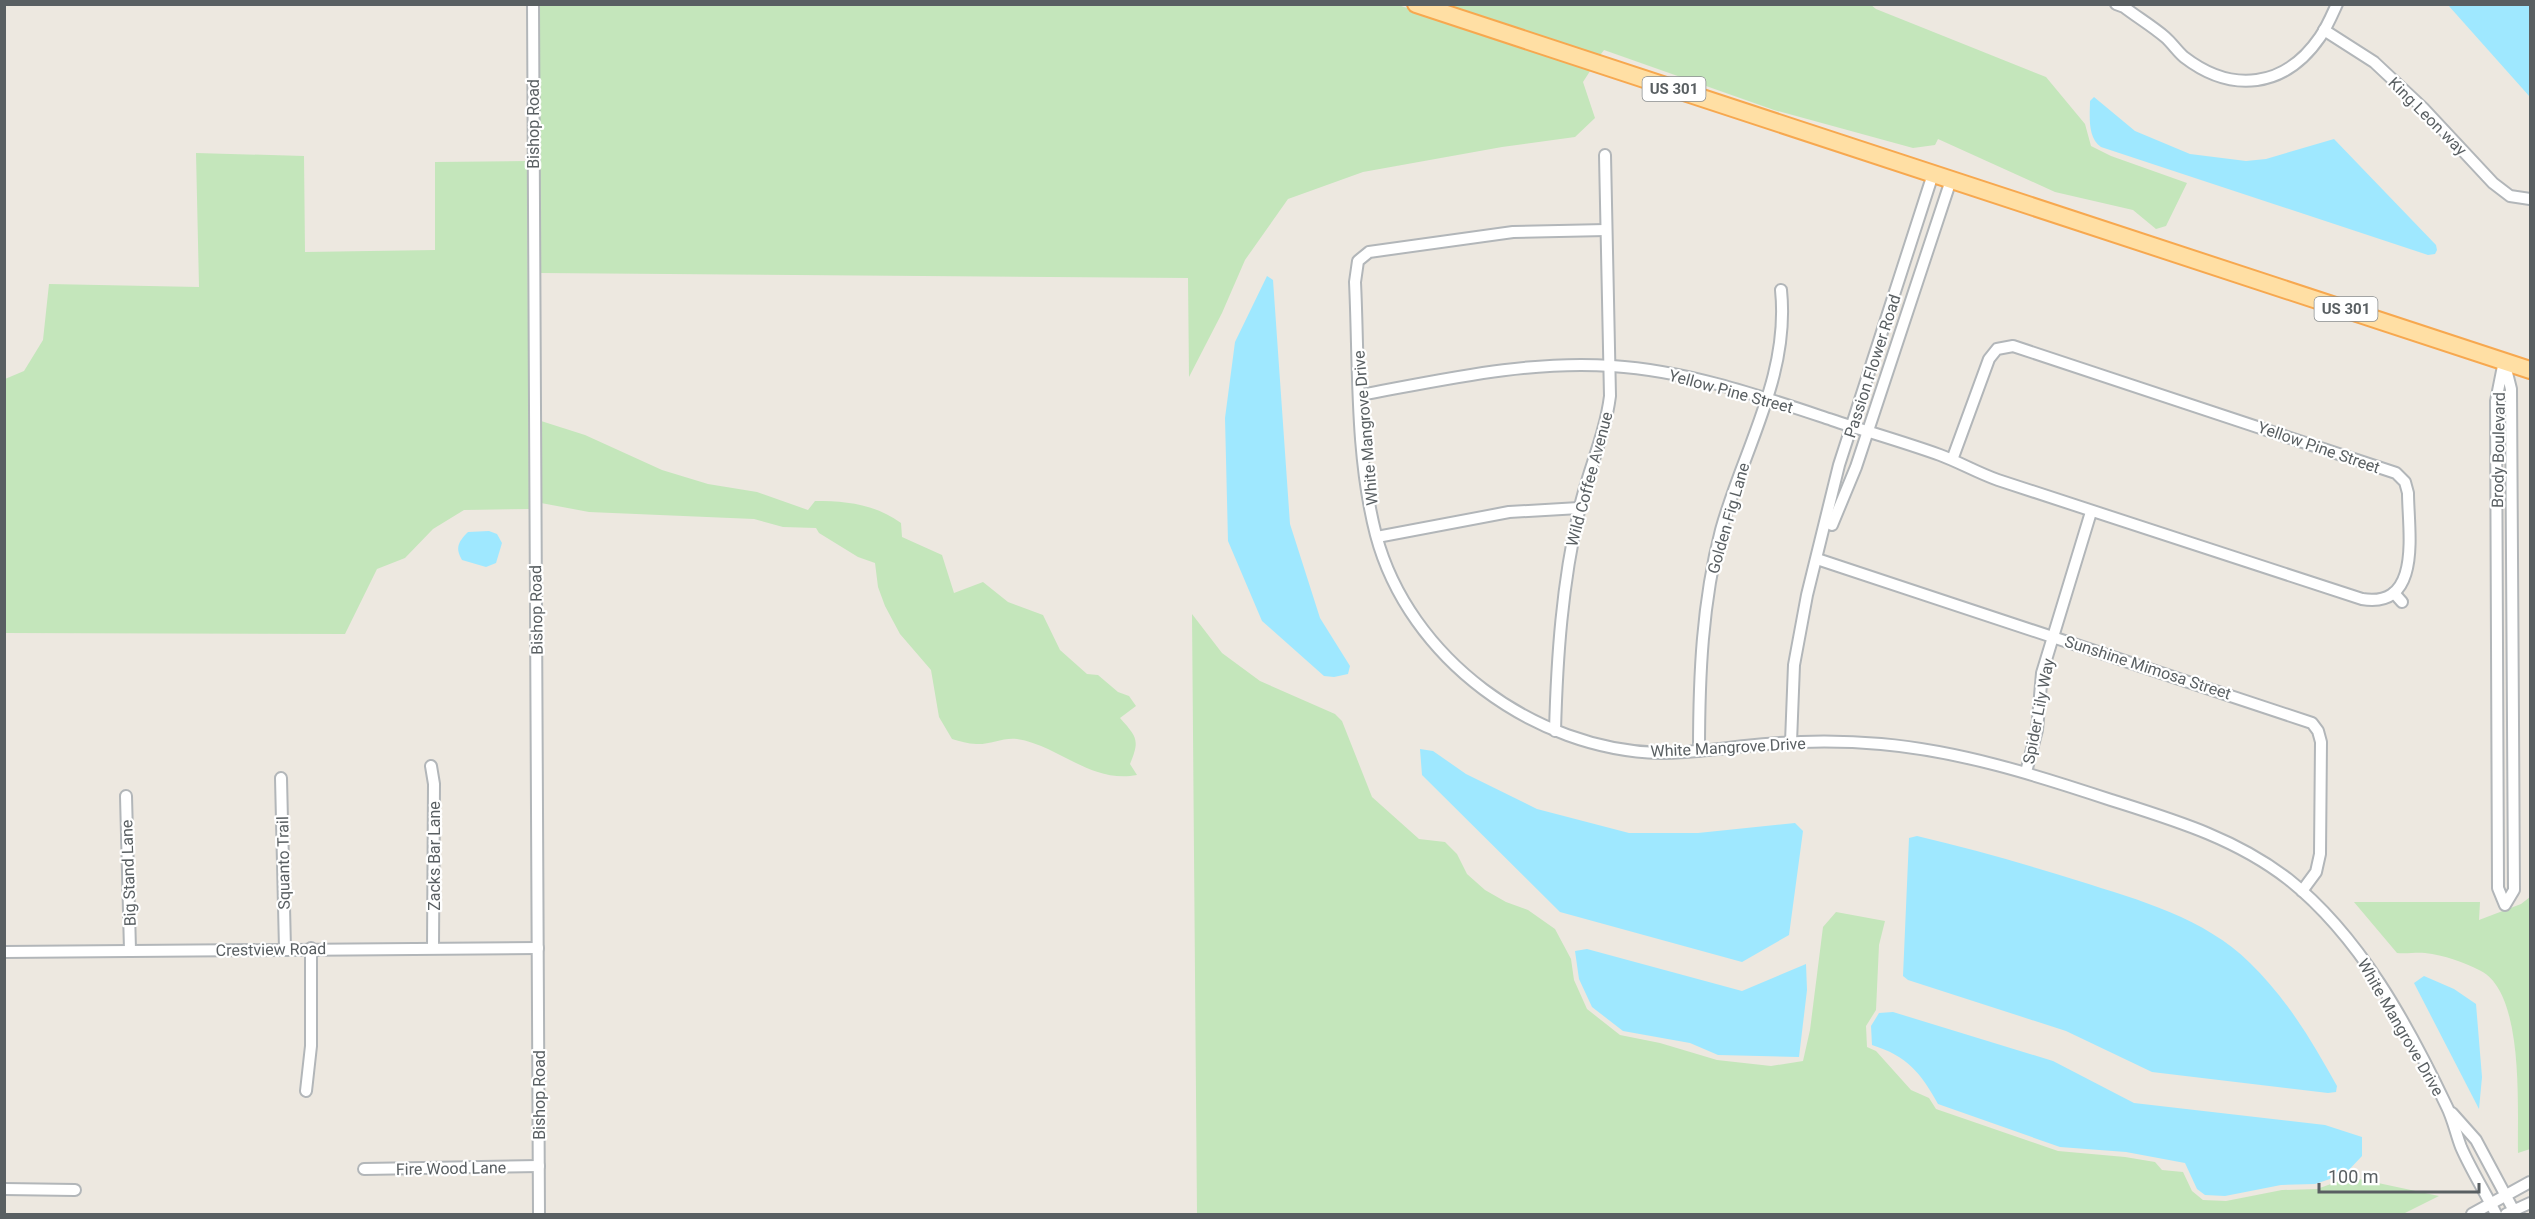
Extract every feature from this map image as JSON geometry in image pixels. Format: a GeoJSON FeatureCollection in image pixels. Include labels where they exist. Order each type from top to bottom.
{"type":"FeatureCollection","features":[{"type":"Feature","properties":{"kind":"main road","name":"US 301"},"geometry":{"type":"LineString","coordinates":[[1416,4],[2530,370]]}},
{"type":"Feature","properties":{"kind":"street","name":"Bishop Road"},"geometry":{"type":"LineString","coordinates":[[533,4],[539,1215]]}},
{"type":"Feature","properties":{"kind":"street"},"geometry":{"type":"LineString","coordinates":[[2116,4],[2124,7],[2164,37],[2184,57],[2223,77],[2245,82],[2263,81],[2303,57],[2324,30],[2337,4]]}},
{"type":"Feature","properties":{"kind":"street","name":"King Leon way"},"geometry":{"type":"LineString","coordinates":[[2324,30],[2374,62],[2423,108],[2493,183],[2510,196],[2530,199]]}},
{"type":"Feature","properties":{"kind":"street","name":"Wild Coffee Avenue"},"geometry":{"type":"LineString","coordinates":[[1555,731],[1561,618],[1579,508],[1606,418],[1610,366],[1605,155]]}},
{"type":"Feature","properties":{"kind":"street","name":"Passion Flower Road"},"geometry":{"type":"LineString","coordinates":[[1791,742],[1797,643],[1839,465],[1933,174]]}},
{"type":"Feature","properties":{"kind":"street","name":"Passion Flower Road"},"geometry":{"type":"LineString","coordinates":[[1817,559],[1853,477],[1951,180]]}},
{"type":"Feature","properties":{"kind":"street","name":"White Mangrove Drive"},"geometry":{"type":"LineString","coordinates":[[1606,230],[1513,232],[1369,252],[1359,261],[1355,282],[1360,395],[1368,495],[1377,537],[1402,594],[1429,634],[1452,662],[1487,693],[1555,731],[1594,743],[1638,751],[1699,751],[1791,742],[1902,746],[1975,759],[2026,772],[2208,832],[2264,861],[2302,891],[2334,922],[2381,984],[2449,1110],[2463,1150],[2496,1215]]}},
{"type":"Feature","properties":{"kind":"street","name":"Golden Fig Lane"},"geometry":{"type":"LineString","coordinates":[[1699,751],[1701,653],[1710,583],[1727,510],[1776,374],[1783,330],[1781,290]]}},
{"type":"Feature","properties":{"kind":"street","name":"Yellow Pine Street"},"geometry":{"type":"LineString","coordinates":[[1360,395],[1488,373],[1545,368],[1610,366],[1693,378],[1767,398],[1952,460],[1974,472],[2091,512],[2362,599],[2378,600],[2394,593],[2406,576],[2408,493],[2405,483],[2396,473],[2019,347],[2002,347],[1989,359],[1952,460]]}},
{"type":"Feature","properties":{"kind":"street","name":"Brody Boulevard"},"geometry":{"type":"LineString","coordinates":[[2504,361],[2511,389],[2514,890],[2505,905],[2498,888],[2496,401],[2504,361]]}},
{"type":"Feature","properties":{"kind":"street"},"geometry":{"type":"LineString","coordinates":[[1377,537],[1509,512],[1579,508]]}},
{"type":"Feature","properties":{"kind":"street","name":"Spider Lily Way"},"geometry":{"type":"LineString","coordinates":[[2026,772],[2037,730],[2042,673],[2091,512]]}},
{"type":"Feature","properties":{"kind":"street","name":"Sunshine Mimosa Street"},"geometry":{"type":"LineString","coordinates":[[1817,559],[2312,723],[2318,731],[2321,742],[2320,854],[2316,872],[2302,891]]}},
{"type":"Feature","properties":{"kind":"street"},"geometry":{"type":"LineString","coordinates":[[2394,593],[2402,602]]}},
{"type":"Feature","properties":{"kind":"street","name":"Zacks Bar Lane"},"geometry":{"type":"LineString","coordinates":[[431,766],[434,784],[433,947]]}},
{"type":"Feature","properties":{"kind":"street","name":"Squanto Trail"},"geometry":{"type":"LineString","coordinates":[[281,778],[285,949]]}},
{"type":"Feature","properties":{"kind":"street","name":"Big Stand Lane"},"geometry":{"type":"LineString","coordinates":[[126,796],[130,950]]}},
{"type":"Feature","properties":{"kind":"street"},"geometry":{"type":"LineString","coordinates":[[306,1091],[311,1046],[311,948]]}},
{"type":"Feature","properties":{"kind":"street","name":"Crestview Road"},"geometry":{"type":"LineString","coordinates":[[4,952],[538,948]]}},
{"type":"Feature","properties":{"kind":"street","name":"White Mangrove Drive"},"geometry":{"type":"LineString","coordinates":[[2449,1110],[2476,1140],[2506,1194],[2510,1213]]}},
{"type":"Feature","properties":{"kind":"street","name":"Fire Wood Lane"},"geometry":{"type":"LineString","coordinates":[[364,1169],[539,1166]]}},
{"type":"Feature","properties":{"kind":"street"},"geometry":{"type":"LineString","coordinates":[[2472,1215],[2530,1182]]}},
{"type":"Feature","properties":{"kind":"street"},"geometry":{"type":"LineString","coordinates":[[4,1189],[75,1190]]}},
{"type":"Feature","properties":{"kind":"street"},"geometry":{"type":"LineString","coordinates":[[2510,1213],[2530,1203]]}},
{"type":"Feature","properties":{"kind":"green space"},"geometry":{"type":"Polygon","coordinates":[[[539,5],[1398,5],[1592,68],[1583,82],[1595,118],[1575,137],[1502,147],[1363,172],[1288,199],[1245,260],[1222,313],[1189,377],[1188,278],[540,273],[539,5]]]}},
{"type":"Feature","properties":{"kind":"green space"},"geometry":{"type":"Polygon","coordinates":[[[1434,5],[1871,5],[2046,77],[2085,124],[2091,146],[2111,156],[2187,183],[2166,226],[2156,229],[2133,210],[2055,192],[1938,139],[1935,145],[1913,148],[1774,110],[1604,50],[1598,58],[1434,5]]]}},
{"type":"Feature","properties":{"kind":"green space"},"geometry":{"type":"Polygon","coordinates":[[[196,153],[304,156],[305,252],[435,250],[435,162],[527,161],[529,509],[464,510],[433,529],[405,558],[377,569],[345,634],[5,633],[5,379],[24,371],[43,340],[49,284],[199,287],[196,153]]]}},
{"type":"Feature","properties":{"kind":"green space"},"geometry":{"type":"Polygon","coordinates":[[[541,421],[585,435],[662,470],[708,484],[757,492],[808,510],[815,501],[838,502],[871,508],[891,517],[901,523],[902,537],[942,555],[954,593],[983,582],[1008,602],[1043,615],[1060,650],[1087,674],[1098,675],[1118,692],[1129,696],[1136,706],[1120,718],[1135,739],[1135,749],[1130,764],[1137,775],[1105,774],[1047,748],[1017,739],[976,744],[952,739],[939,717],[931,670],[900,634],[885,606],[878,587],[875,563],[858,557],[819,533],[816,528],[783,527],[754,519],[589,512],[541,503],[541,421]]]}},
{"type":"Feature","properties":{"kind":"green space"},"geometry":{"type":"Polygon","coordinates":[[[1192,614],[1222,653],[1260,681],[1335,714],[1342,721],[1372,797],[1419,839],[1445,842],[1457,854],[1467,874],[1485,890],[1506,902],[1528,910],[1555,929],[1571,959],[1574,980],[1587,1009],[1620,1035],[1660,1043],[1717,1060],[1771,1066],[1803,1061],[1810,1030],[1823,927],[1836,912],[1885,921],[1879,945],[1876,1010],[1866,1026],[1867,1047],[1876,1051],[1911,1090],[1929,1098],[1936,1109],[2058,1151],[2155,1162],[2162,1170],[2183,1172],[2192,1191],[2203,1200],[2226,1201],[2282,1190],[2317,1189],[2350,1177],[2439,1196],[2403,1214],[1197,1214],[1192,614]]]}},
{"type":"Feature","properties":{"kind":"green space"},"geometry":{"type":"Polygon","coordinates":[[[2530,897],[2530,1149],[2518,1153],[2516,1054],[2505,1003],[2495,984],[2481,971],[2454,959],[2425,953],[2397,953],[2354,902],[2480,902],[2479,920],[2521,904],[2530,897]]]}},
{"type":"Feature","properties":{"kind":"water"},"geometry":{"type":"Polygon","coordinates":[[[2448,5],[2530,5],[2530,97],[2448,5]]]}},
{"type":"Feature","properties":{"kind":"water"},"geometry":{"type":"Polygon","coordinates":[[[2094,97],[2135,131],[2190,154],[2246,161],[2266,159],[2334,139],[2436,245],[2437,250],[2435,254],[2428,255],[2101,147],[2093,138],[2090,126],[2090,101],[2094,97]]]}},
{"type":"Feature","properties":{"kind":"water"},"geometry":{"type":"Polygon","coordinates":[[[1267,276],[1273,280],[1290,524],[1320,618],[1350,666],[1348,674],[1334,677],[1324,676],[1262,621],[1228,541],[1225,418],[1235,342],[1267,276]]]}},
{"type":"Feature","properties":{"kind":"water"},"geometry":{"type":"Polygon","coordinates":[[[489,531],[497,534],[502,543],[496,563],[486,567],[462,560],[458,549],[460,542],[468,532],[489,531]]]}},
{"type":"Feature","properties":{"kind":"water"},"geometry":{"type":"Polygon","coordinates":[[[1420,749],[1433,751],[1466,774],[1537,809],[1629,833],[1698,833],[1795,823],[1803,831],[1789,935],[1742,962],[1560,912],[1422,775],[1420,749]]]}},
{"type":"Feature","properties":{"kind":"water"},"geometry":{"type":"Polygon","coordinates":[[[1917,836],[2019,863],[2148,903],[2213,934],[2250,963],[2276,991],[2318,1053],[2337,1086],[2336,1092],[2328,1093],[2152,1072],[2066,1031],[1908,980],[1903,976],[1909,838],[1917,836]]]}},
{"type":"Feature","properties":{"kind":"water"},"geometry":{"type":"Polygon","coordinates":[[[1587,949],[1742,991],[1806,964],[1807,990],[1799,1057],[1718,1055],[1690,1043],[1623,1031],[1592,1007],[1579,979],[1575,951],[1587,949]]]}},
{"type":"Feature","properties":{"kind":"water"},"geometry":{"type":"Polygon","coordinates":[[[2424,976],[2454,989],[2476,1004],[2482,1077],[2479,1109],[2414,983],[2424,976]]]}},
{"type":"Feature","properties":{"kind":"water"},"geometry":{"type":"Polygon","coordinates":[[[1893,1012],[2053,1061],[2134,1103],[2325,1125],[2362,1137],[2362,1156],[2345,1174],[2315,1184],[2281,1185],[2225,1196],[2205,1195],[2197,1189],[2185,1163],[2126,1152],[2060,1147],[1938,1104],[1912,1067],[1895,1054],[1872,1045],[1871,1026],[1879,1013],[1893,1012]]]}}]}
